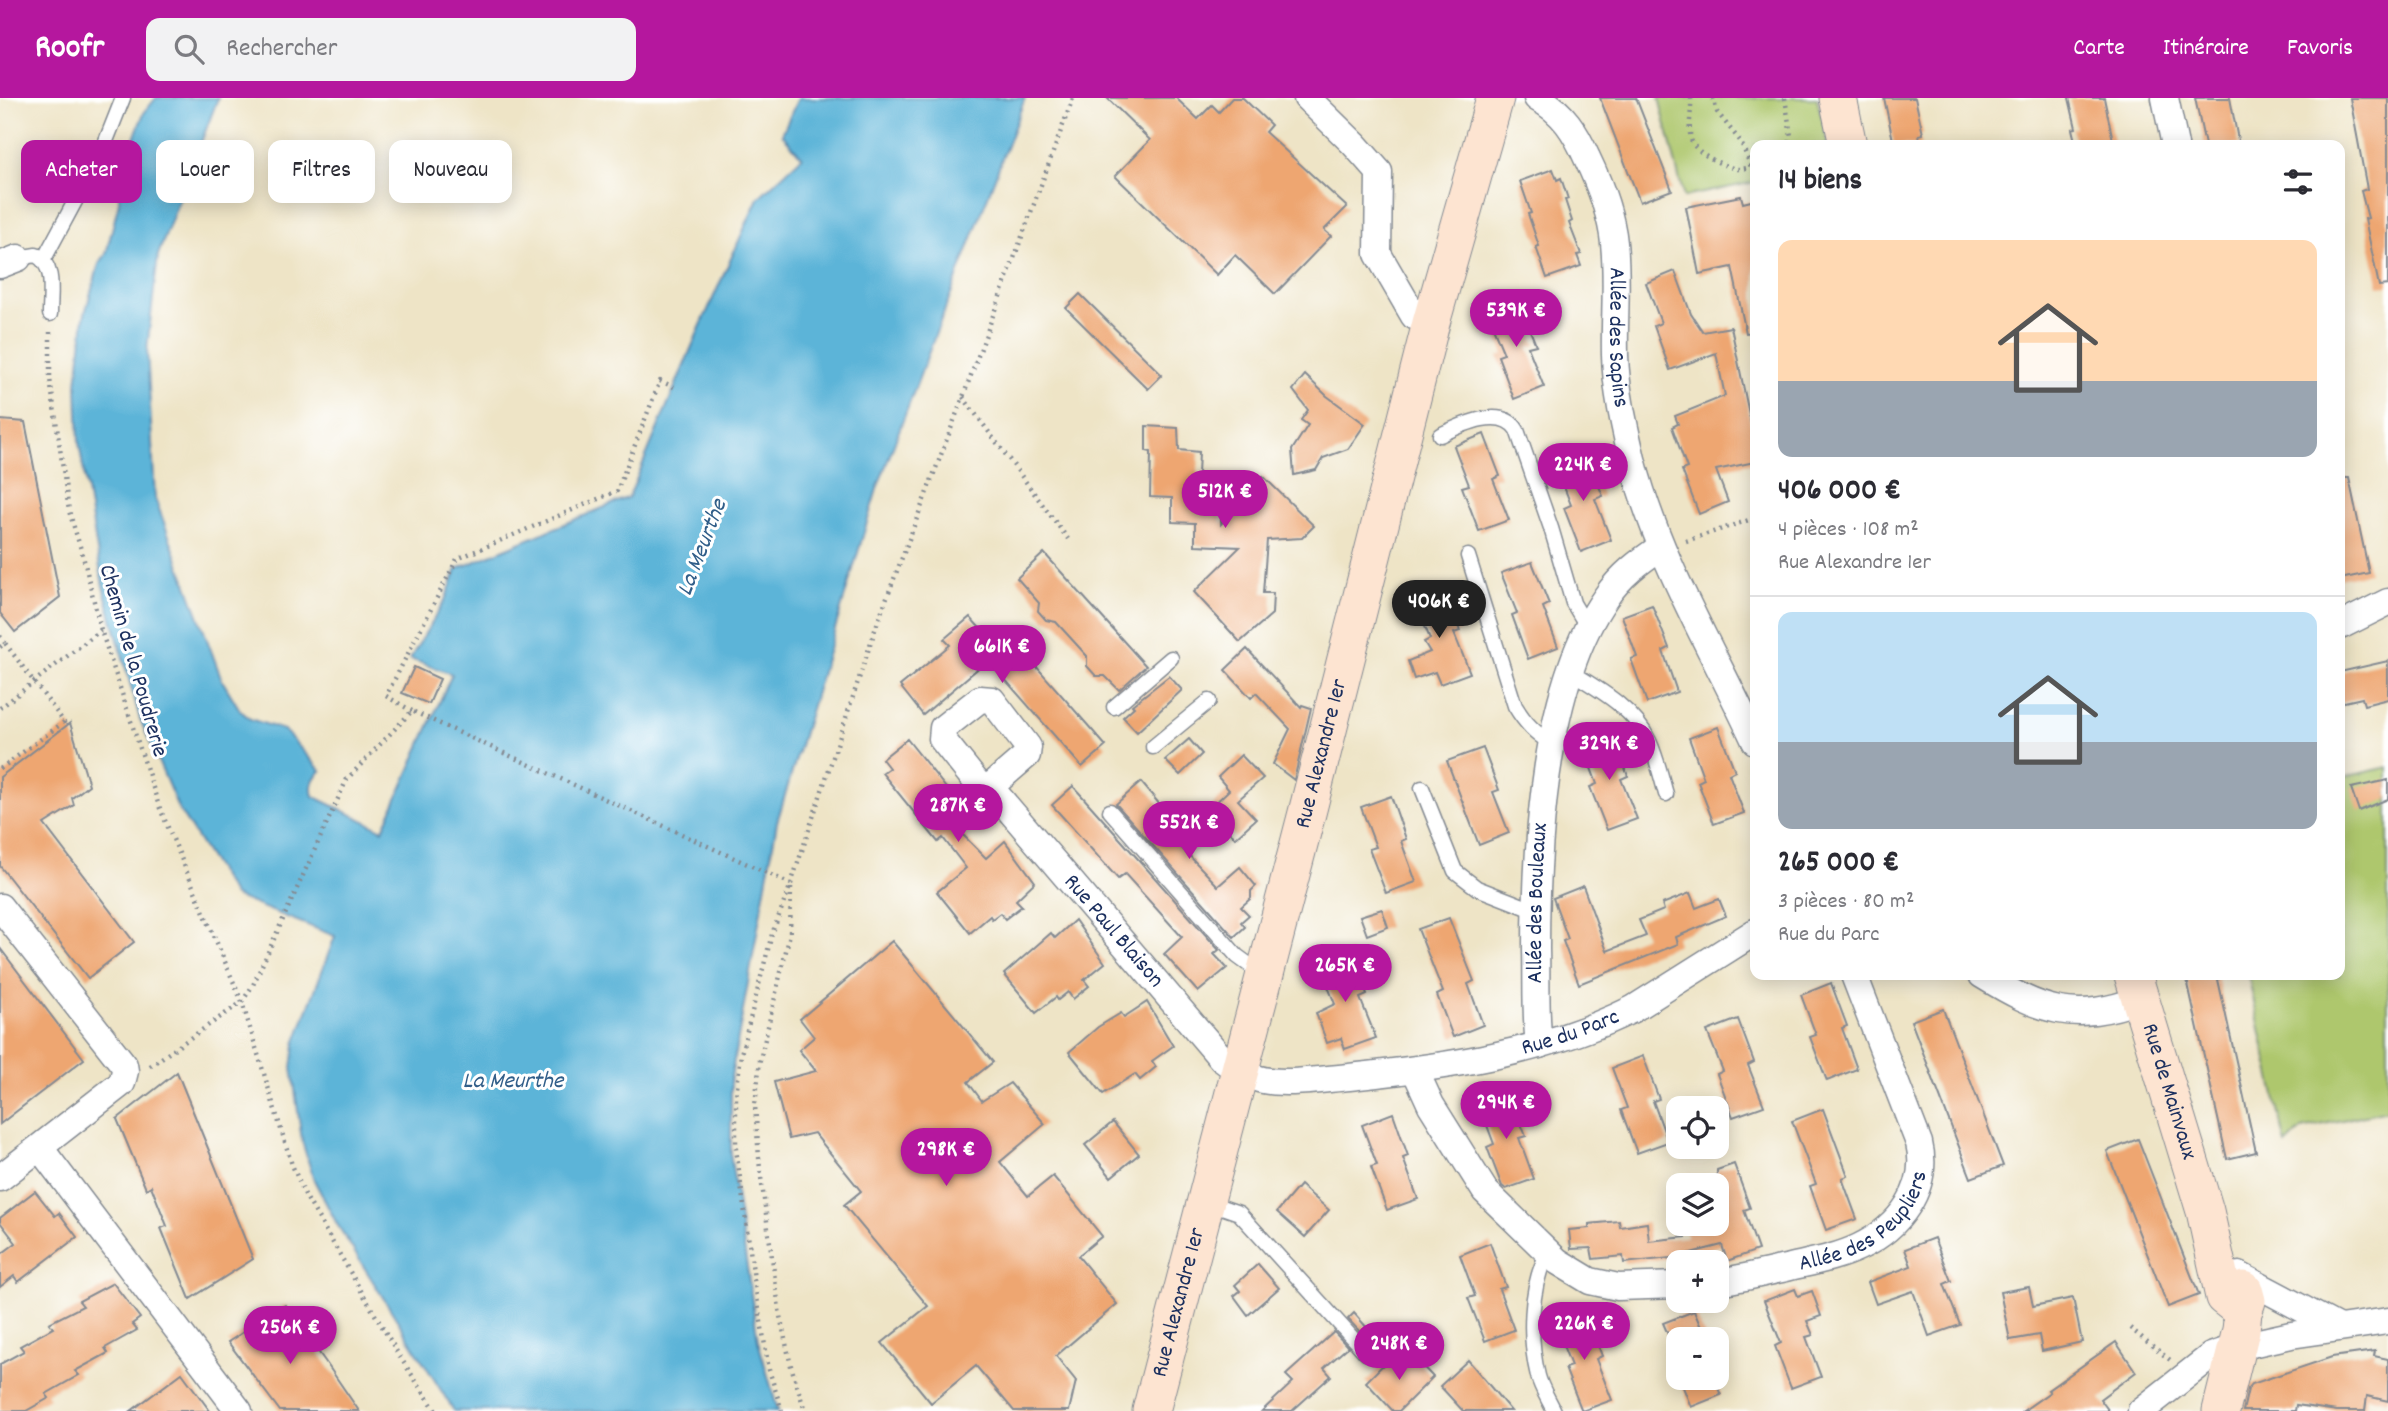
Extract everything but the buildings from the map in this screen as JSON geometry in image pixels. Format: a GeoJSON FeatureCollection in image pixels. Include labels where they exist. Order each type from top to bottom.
{"type":"FeatureCollection","features":[{"type":"Feature","properties":{"kind":"main road","name":"Rue Alexandre 1er"},"geometry":{"type":"LineString","coordinates":[[1151,1411],[1435,309],[1495,98]]}},
{"type":"Feature","properties":{"kind":"main road"},"geometry":{"type":"LineString","coordinates":[[1838,98],[1847,140]]}},
{"type":"Feature","properties":{"kind":"main road","name":"Rue de Mainvaux"},"geometry":{"type":"LineString","coordinates":[[2137,987],[2205,1210],[2224,1297],[2243,1312]]}},
{"type":"Feature","properties":{"kind":"main road","name":"Rue de Mainvaux"},"geometry":{"type":"LineString","coordinates":[[2205,1210],[2232,1255],[2247,1301],[2221,1411]]}},
{"type":"Feature","properties":{"kind":"street"},"geometry":{"type":"LineString","coordinates":[[1307,98],[1379,172],[1378,254],[1414,316],[1435,309]]}},
{"type":"Feature","properties":{"kind":"street","name":"Allée des Sapins"},"geometry":{"type":"LineString","coordinates":[[1537,98],[1559,113],[1571,127],[1605,201],[1612,228],[1616,264],[1617,383],[1633,460],[1661,547],[1688,608],[1750,731]]}},
{"type":"Feature","properties":{"kind":"street"},"geometry":{"type":"LineString","coordinates":[[2165,98],[2174,140]]}},
{"type":"Feature","properties":{"kind":"street","name":"Allée des Bouleaux"},"geometry":{"type":"LineString","coordinates":[[1539,1045],[1536,911],[1542,816],[1552,744],[1571,672],[1588,628],[1619,580],[1634,565],[1661,547]]}},
{"type":"Feature","properties":{"kind":"street"},"geometry":{"type":"LineString","coordinates":[[2345,624],[2388,603]]}},
{"type":"Feature","properties":{"kind":"street","name":"Rue Paul Blaison"},"geometry":{"type":"LineString","coordinates":[[990,787],[1222,1059],[1239,1073]]}},
{"type":"Feature","properties":{"kind":"street"},"geometry":{"type":"LineString","coordinates":[[0,907],[124,1065],[122,1083],[0,1178]]}},
{"type":"Feature","properties":{"kind":"street","name":"Rue du Parc"},"geometry":{"type":"LineString","coordinates":[[1239,1073],[1261,1080],[1286,1081],[1415,1070],[1539,1045],[1613,1019],[1633,1009],[1750,935]]}},
{"type":"Feature","properties":{"kind":"street","name":"Allée des Peupliers"},"geometry":{"type":"LineString","coordinates":[[1729,1279],[1830,1258],[1860,1247],[1883,1233],[1898,1218],[1910,1204],[1917,1189],[1923,1158],[1920,1143],[1856,980]]}},
{"type":"Feature","properties":{"kind":"street"},"geometry":{"type":"LineString","coordinates":[[1991,980],[2023,999],[2064,1012],[2100,1010],[2137,987]]}},
{"type":"Feature","properties":{"kind":"street"},"geometry":{"type":"LineString","coordinates":[[1415,1070],[1431,1105],[1485,1191],[1548,1254],[1590,1281],[1618,1287],[1666,1285]]}},
{"type":"Feature","properties":{"kind":"street"},"geometry":{"type":"LineString","coordinates":[[40,1148],[239,1411]]}},
{"type":"Feature","properties":{"kind":"street"},"geometry":{"type":"LineString","coordinates":[[2239,1275],[2337,1327]]}},
{"type":"Feature","properties":{"kind":"street"},"geometry":{"type":"LineString","coordinates":[[2141,1411],[2211,1356],[2337,1327],[2388,1321]]}},
{"type":"Feature","properties":{"kind":"lane"},"geometry":{"type":"LineString","coordinates":[[50,314],[50,268],[21,261],[102,151],[123,98]]}},
{"type":"Feature","properties":{"kind":"lane"},"geometry":{"type":"LineString","coordinates":[[1440,435],[1466,424],[1503,417],[1512,422],[1522,443],[1551,528],[1573,603],[1588,628]]}},
{"type":"Feature","properties":{"kind":"lane"},"geometry":{"type":"LineString","coordinates":[[1468,556],[1516,706],[1525,723],[1552,744]]}},
{"type":"Feature","properties":{"kind":"lane"},"geometry":{"type":"LineString","coordinates":[[1114,707],[1171,658]]}},
{"type":"Feature","properties":{"kind":"lane"},"geometry":{"type":"LineString","coordinates":[[1571,672],[1605,693],[1639,725],[1654,751],[1666,794]]}},
{"type":"Feature","properties":{"kind":"lane"},"geometry":{"type":"LineString","coordinates":[[1153,747],[1209,701]]}},
{"type":"Feature","properties":{"kind":"lane"},"geometry":{"type":"LineString","coordinates":[[1422,788],[1455,871],[1476,888],[1536,911]]}},
{"type":"Feature","properties":{"kind":"lane"},"geometry":{"type":"LineString","coordinates":[[1110,811],[1237,956],[1264,976]]}},
{"type":"Feature","properties":{"kind":"lane"},"geometry":{"type":"LineString","coordinates":[[1205,1202],[1239,1213],[1366,1353]]}},
{"type":"Feature","properties":{"kind":"lane"},"geometry":{"type":"LineString","coordinates":[[1548,1254],[1541,1266],[1534,1304],[1534,1343],[1538,1378],[1554,1411]]}},
{"type":"Feature","properties":{"kind":"path"},"geometry":{"type":"LineString","coordinates":[[782,1411],[769,1370],[736,1149],[736,1096],[741,1054],[772,934],[878,621],[1073,98]]}},
{"type":"Feature","properties":{"kind":"path"},"geometry":{"type":"LineString","coordinates":[[1691,98],[1692,144],[1698,151],[1724,166],[1738,169],[1750,167]]}},
{"type":"Feature","properties":{"kind":"path"},"geometry":{"type":"LineString","coordinates":[[1713,98],[1717,112],[1741,142],[1750,161]]}},
{"type":"Feature","properties":{"kind":"path"},"geometry":{"type":"LineString","coordinates":[[1785,98],[1790,140]]}},
{"type":"Feature","properties":{"kind":"path","name":"Chemin de la Poudrerie"},"geometry":{"type":"LineString","coordinates":[[50,314],[50,379],[69,511],[101,630],[159,806],[242,1002],[292,1165],[306,1197],[400,1357],[436,1411]]}},
{"type":"Feature","properties":{"kind":"path"},"geometry":{"type":"LineString","coordinates":[[674,387],[660,381],[617,491],[457,559],[386,696],[426,719],[791,884]]}},
{"type":"Feature","properties":{"kind":"path"},"geometry":{"type":"LineString","coordinates":[[963,397],[1068,540]]}},
{"type":"Feature","properties":{"kind":"path"},"geometry":{"type":"LineString","coordinates":[[1661,547],[1672,546],[1750,520]]}},
{"type":"Feature","properties":{"kind":"path"},"geometry":{"type":"LineString","coordinates":[[0,708],[101,630]]}},
{"type":"Feature","properties":{"kind":"path"},"geometry":{"type":"LineString","coordinates":[[0,636],[64,722],[0,769]]}},
{"type":"Feature","properties":{"kind":"path"},"geometry":{"type":"LineString","coordinates":[[0,647],[5,643]]}},
{"type":"Feature","properties":{"kind":"path"},"geometry":{"type":"LineString","coordinates":[[124,1077],[139,1073],[242,1002],[253,985],[346,779],[412,711]]}},
{"type":"Feature","properties":{"kind":"path"},"geometry":{"type":"LineString","coordinates":[[791,884],[790,934],[760,1060],[755,1106],[760,1170],[780,1316],[805,1411]]}},
{"type":"Feature","properties":{"kind":"path"},"geometry":{"type":"LineString","coordinates":[[2130,1328],[2188,1375]]}},
{"type":"Feature","properties":{"kind":"green space"},"geometry":{"type":"Polygon","coordinates":[[[1659,98],[1817,98],[1827,140],[1750,140],[1750,183],[1684,197],[1659,98]]]}},
{"type":"Feature","properties":{"kind":"green space"},"geometry":{"type":"Polygon","coordinates":[[[2388,767],[2388,1110],[2302,1129],[2286,1145],[2249,980],[2345,980],[2345,777],[2388,767]]]}},
{"type":"Feature","properties":{"kind":"water","name":"La Meurthe"},"geometry":{"type":"Polygon","coordinates":[[[156,98],[218,98],[202,140],[156,140],[156,203],[178,203],[158,255],[147,349],[155,498],[222,680],[240,710],[250,719],[284,730],[321,771],[313,782],[313,796],[383,830],[452,674],[410,659],[445,600],[457,569],[629,497],[758,198],[802,157],[782,134],[798,98],[1025,98],[877,489],[777,822],[731,1077],[731,1159],[758,1341],[778,1411],[454,1411],[337,1224],[314,1180],[302,1141],[292,1068],[295,1044],[335,936],[234,896],[179,810],[140,719],[103,586],[79,443],[77,384],[84,317],[99,264],[106,254],[119,203],[142,203],[142,140],[133,140],[144,113],[156,98]]]}}]}
